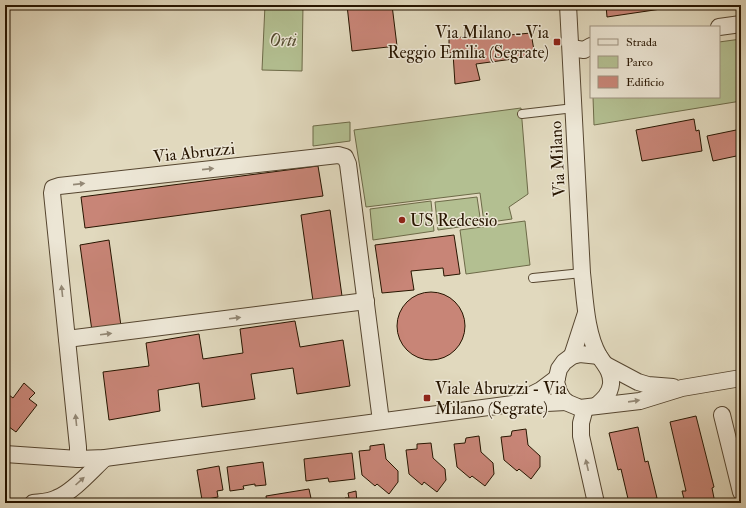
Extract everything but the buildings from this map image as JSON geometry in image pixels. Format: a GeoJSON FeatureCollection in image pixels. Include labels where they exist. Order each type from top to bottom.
{"type":"FeatureCollection","features":[{"type":"Feature","properties":{"kind":"street","name":"Via Milano"},"geometry":{"type":"LineString","coordinates":[[568,5],[582,273],[586,312],[592,340],[602,360]]}},
{"type":"Feature","properties":{"kind":"street"},"geometry":{"type":"LineString","coordinates":[[720,27],[741,24]]}},
{"type":"Feature","properties":{"kind":"street"},"geometry":{"type":"LineString","coordinates":[[571,48],[584,50],[590,47]]}},
{"type":"Feature","properties":{"kind":"street","name":"Via Abruzzi"},"geometry":{"type":"LineString","coordinates":[[78,459],[52,193],[53,188],[59,186],[342,155],[345,156],[348,164],[381,421]]}},
{"type":"Feature","properties":{"kind":"street"},"geometry":{"type":"LineString","coordinates":[[67,339],[366,300]]}},
{"type":"Feature","properties":{"kind":"street"},"geometry":{"type":"LineString","coordinates":[[572,356],[586,312]]}},
{"type":"Feature","properties":{"kind":"street"},"geometry":{"type":"LineString","coordinates":[[682,388],[648,385],[638,382],[602,360],[580,354],[572,356],[564,362],[559,370],[557,378],[559,392],[566,402],[575,407],[590,407],[640,401],[682,388],[741,378]]}},
{"type":"Feature","properties":{"kind":"street"},"geometry":{"type":"LineString","coordinates":[[596,503],[581,436],[581,423],[590,407],[603,400],[609,392],[611,383],[610,372],[602,360]]}},
{"type":"Feature","properties":{"kind":"street"},"geometry":{"type":"LineString","coordinates":[[512,404],[541,390],[557,378]]}},
{"type":"Feature","properties":{"kind":"street"},"geometry":{"type":"LineString","coordinates":[[5,454],[78,459],[105,458],[512,404],[566,402]]}},
{"type":"Feature","properties":{"kind":"street"},"geometry":{"type":"LineString","coordinates":[[722,415],[741,492]]}},
{"type":"Feature","properties":{"kind":"street"},"geometry":{"type":"LineString","coordinates":[[33,503],[49,501],[67,493],[105,458]]}},
{"type":"Feature","properties":{"kind":"lane"},"geometry":{"type":"LineString","coordinates":[[522,114],[574,108]]}},
{"type":"Feature","properties":{"kind":"lane"},"geometry":{"type":"LineString","coordinates":[[533,278],[582,273]]}},
{"type":"Feature","properties":{"kind":"green space","name":"Orti"},"geometry":{"type":"Polygon","coordinates":[[[265,5],[303,5],[302,71],[262,70],[265,5]]]}},
{"type":"Feature","properties":{"kind":"green space"},"geometry":{"type":"Polygon","coordinates":[[[741,39],[741,101],[594,125],[593,98],[720,98],[720,42],[741,39]]]}},
{"type":"Feature","properties":{"kind":"green space"},"geometry":{"type":"Polygon","coordinates":[[[521,108],[528,194],[509,207],[512,219],[484,223],[480,193],[366,207],[354,130],[521,108]]]}},
{"type":"Feature","properties":{"kind":"green space"},"geometry":{"type":"Polygon","coordinates":[[[350,122],[350,141],[313,146],[313,126],[350,122]]]}},
{"type":"Feature","properties":{"kind":"green space"},"geometry":{"type":"Polygon","coordinates":[[[477,197],[481,224],[438,230],[435,202],[477,197]]]}},
{"type":"Feature","properties":{"kind":"green space","name":"US Redcesio"},"geometry":{"type":"Polygon","coordinates":[[[431,201],[434,231],[373,240],[370,209],[431,201]]]}},
{"type":"Feature","properties":{"kind":"green space"},"geometry":{"type":"Polygon","coordinates":[[[525,221],[530,265],[466,274],[460,230],[525,221]]]}},
{"type":"Feature","properties":{"kind":"place","name":"Via Milano - Via Reggio Emilia (Segrate)"},"geometry":{"type":"Point","coordinates":[557,42]}},
{"type":"Feature","properties":{"kind":"place","name":"US Redcesio"},"geometry":{"type":"Point","coordinates":[402,220]}},
{"type":"Feature","properties":{"kind":"place","name":"Viale Abruzzi - Via Milano (Segrate)"},"geometry":{"type":"Point","coordinates":[427,398]}}]}
